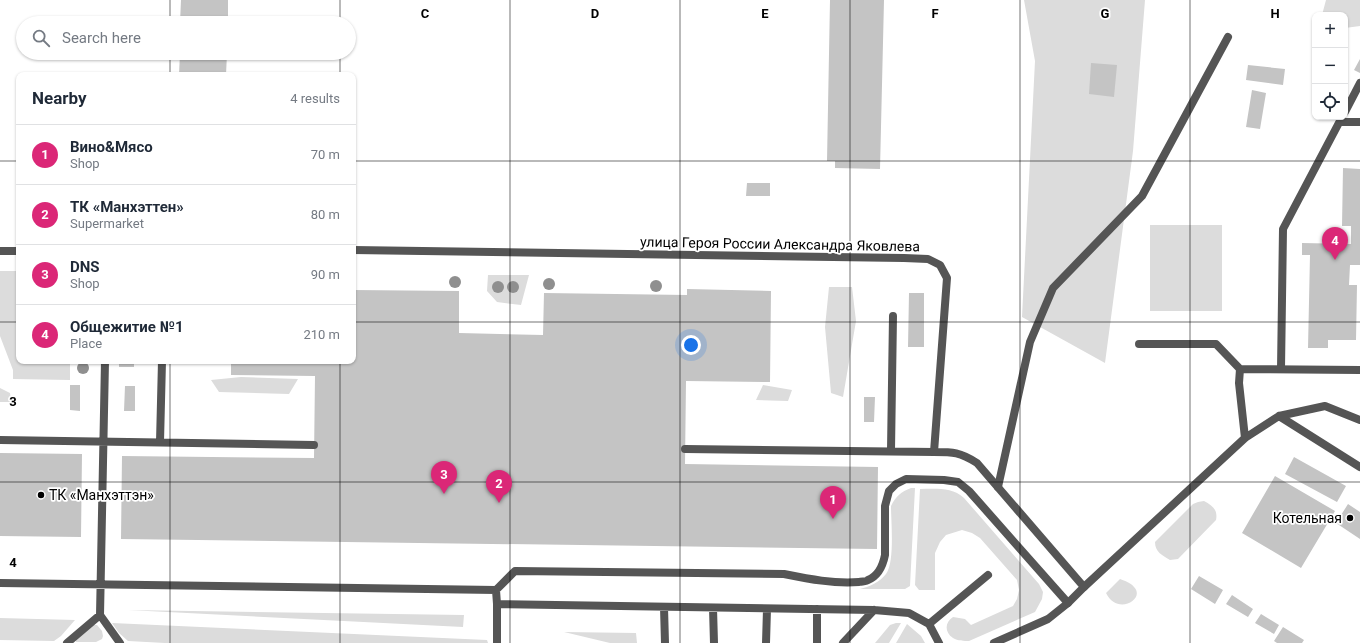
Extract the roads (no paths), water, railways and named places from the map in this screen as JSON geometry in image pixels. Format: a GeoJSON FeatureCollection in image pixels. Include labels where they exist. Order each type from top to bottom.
{"type":"FeatureCollection","features":[{"type":"Feature","properties":{"kind":"street"},"geometry":{"type":"LineString","coordinates":[[998,487],[1030,342],[1053,288],[1142,196],[1228,38]]}},
{"type":"Feature","properties":{"kind":"street"},"geometry":{"type":"LineString","coordinates":[[1348,106],[1360,83]]}},
{"type":"Feature","properties":{"kind":"street"},"geometry":{"type":"LineString","coordinates":[[1281,369],[1283,229],[1341,120],[1360,122]]}},
{"type":"Feature","properties":{"kind":"street","name":"улица Героя России Александра Яковлева"},"geometry":{"type":"LineString","coordinates":[[356,250],[928,259],[940,265],[947,278],[934,452]]}},
{"type":"Feature","properties":{"kind":"street"},"geometry":{"type":"LineString","coordinates":[[0,251],[16,251]]}},
{"type":"Feature","properties":{"kind":"street"},"geometry":{"type":"LineString","coordinates":[[891,450],[893,316]]}},
{"type":"Feature","properties":{"kind":"street"},"geometry":{"type":"LineString","coordinates":[[1139,344],[1216,344],[1240,369],[1360,370]]}},
{"type":"Feature","properties":{"kind":"street"},"geometry":{"type":"LineString","coordinates":[[105,364],[100,615],[120,643]]}},
{"type":"Feature","properties":{"kind":"street"},"geometry":{"type":"LineString","coordinates":[[160,442],[162,364]]}},
{"type":"Feature","properties":{"kind":"street"},"geometry":{"type":"LineString","coordinates":[[1240,369],[1239,383],[1245,438]]}},
{"type":"Feature","properties":{"kind":"street"},"geometry":{"type":"LineString","coordinates":[[994,643],[1048,619],[1068,603],[1245,438],[1279,416],[1325,406],[1360,420]]}},
{"type":"Feature","properties":{"kind":"street"},"geometry":{"type":"LineString","coordinates":[[1279,416],[1360,467]]}},
{"type":"Feature","properties":{"kind":"street"},"geometry":{"type":"LineString","coordinates":[[0,440],[314,445]]}},
{"type":"Feature","properties":{"kind":"street"},"geometry":{"type":"LineString","coordinates":[[685,449],[891,450],[955,452],[966,456],[977,463],[1084,587]]}},
{"type":"Feature","properties":{"kind":"street"},"geometry":{"type":"LineString","coordinates":[[0,583],[496,590],[515,572],[784,574],[824,581],[868,581],[878,573],[885,555],[885,506],[889,491],[896,484],[906,479],[918,479],[958,482],[969,491],[1068,603]]}},
{"type":"Feature","properties":{"kind":"street"},"geometry":{"type":"LineString","coordinates":[[929,624],[988,574]]}},
{"type":"Feature","properties":{"kind":"street"},"geometry":{"type":"LineString","coordinates":[[496,590],[497,643]]}},
{"type":"Feature","properties":{"kind":"street"},"geometry":{"type":"LineString","coordinates":[[497,604],[874,610],[909,613],[929,624],[939,643]]}},
{"type":"Feature","properties":{"kind":"street"},"geometry":{"type":"LineString","coordinates":[[664,607],[665,643]]}},
{"type":"Feature","properties":{"kind":"street"},"geometry":{"type":"LineString","coordinates":[[713,608],[714,643]]}},
{"type":"Feature","properties":{"kind":"street"},"geometry":{"type":"LineString","coordinates":[[766,609],[766,643]]}},
{"type":"Feature","properties":{"kind":"street"},"geometry":{"type":"LineString","coordinates":[[817,609],[817,643]]}},
{"type":"Feature","properties":{"kind":"street"},"geometry":{"type":"LineString","coordinates":[[843,643],[874,610]]}},
{"type":"Feature","properties":{"kind":"street"},"geometry":{"type":"LineString","coordinates":[[67,643],[100,615]]}},
{"type":"Feature","properties":{"kind":"place","name":"Общежитие №1"},"geometry":{"type":"Point","coordinates":[1335,260]}},
{"type":"Feature","properties":{"kind":"place","name":"DNS"},"geometry":{"type":"Point","coordinates":[444,494]}},
{"type":"Feature","properties":{"kind":"place","name":"ТК «Манхэттэн»"},"geometry":{"type":"Point","coordinates":[41,495]}},
{"type":"Feature","properties":{"kind":"place","name":"ТК «Манхэттен»"},"geometry":{"type":"Point","coordinates":[499,503]}},
{"type":"Feature","properties":{"kind":"place","name":"Котельная"},"geometry":{"type":"Point","coordinates":[1350,518]}},
{"type":"Feature","properties":{"kind":"place","name":"Вино&Мясо"},"geometry":{"type":"Point","coordinates":[833,519]}}]}
